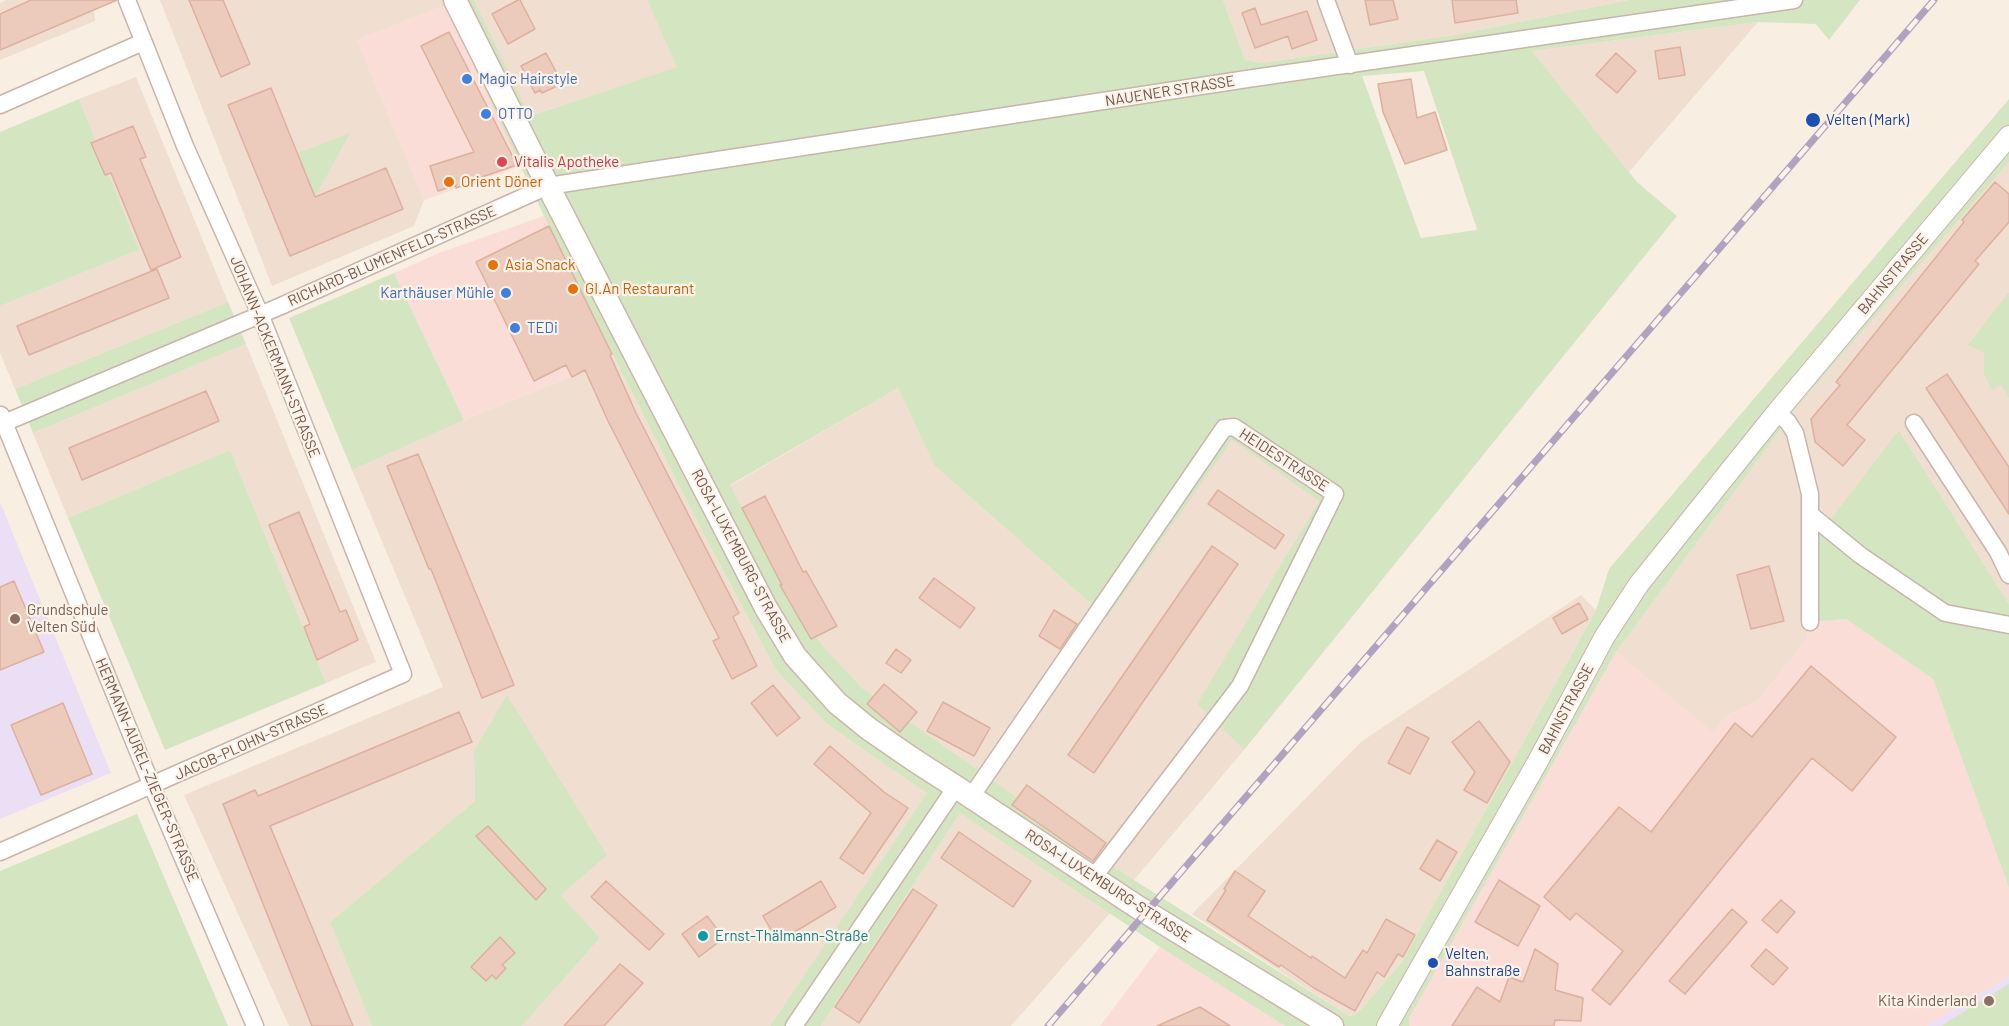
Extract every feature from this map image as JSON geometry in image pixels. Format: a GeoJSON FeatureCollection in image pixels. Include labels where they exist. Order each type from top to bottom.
{"type":"FeatureCollection","features":[{"type":"Feature","properties":{"kind":"main road","name":"ROSA-LUXEMBURG-STRASSE"},"geometry":{"type":"LineString","coordinates":[[455,0],[548,186],[766,608],[795,656],[837,703],[869,729],[1093,878],[1332,1026]]}},
{"type":"Feature","properties":{"kind":"street","name":"JOHANN-ACKERMANN-STRASSE"},"geometry":{"type":"LineString","coordinates":[[127,0],[185,146],[260,314],[403,674]]}},
{"type":"Feature","properties":{"kind":"street"},"geometry":{"type":"LineString","coordinates":[[1326,0],[1350,65]]}},
{"type":"Feature","properties":{"kind":"street","name":"NAUENER STRASSE"},"geometry":{"type":"LineString","coordinates":[[548,186],[1794,0]]}},
{"type":"Feature","properties":{"kind":"street"},"geometry":{"type":"LineString","coordinates":[[0,105],[143,42]]}},
{"type":"Feature","properties":{"kind":"street","name":"BAHNSTRASSE"},"geometry":{"type":"LineString","coordinates":[[1387,1026],[1538,760],[1605,636],[1639,584],[1777,412],[2009,136]]}},
{"type":"Feature","properties":{"kind":"street","name":"RICHARD-BLUMENFELD-STRASSE"},"geometry":{"type":"LineString","coordinates":[[2,418],[281,306],[548,186]]}},
{"type":"Feature","properties":{"kind":"street"},"geometry":{"type":"LineString","coordinates":[[1777,412],[1788,422],[1798,440],[1810,494],[1810,622]]}},
{"type":"Feature","properties":{"kind":"street","name":"HERMANN-AUREL-ZIEGER-STRASSE"},"geometry":{"type":"LineString","coordinates":[[2,418],[152,786],[255,1026]]}},
{"type":"Feature","properties":{"kind":"street"},"geometry":{"type":"LineString","coordinates":[[1914,423],[2004,548],[2009,575]]}},
{"type":"Feature","properties":{"kind":"street","name":"HEIDESTRASSE"},"geometry":{"type":"LineString","coordinates":[[964,792],[1224,428],[1234,428],[1335,494],[1240,686],[1093,878]]}},
{"type":"Feature","properties":{"kind":"street"},"geometry":{"type":"LineString","coordinates":[[1811,515],[1860,555],[1945,613],[2009,625]]}},
{"type":"Feature","properties":{"kind":"street","name":"JACOB-PLOHN-STRASSE"},"geometry":{"type":"LineString","coordinates":[[0,852],[403,674]]}},
{"type":"Feature","properties":{"kind":"street"},"geometry":{"type":"LineString","coordinates":[[794,1026],[964,792]]}},
{"type":"Feature","properties":{"kind":"shaded area"},"geometry":{"type":"Polygon","coordinates":[[[6,0],[93,0],[95,21],[0,60],[0,3],[6,0]]]}},
{"type":"Feature","properties":{"kind":"shaded area"},"geometry":{"type":"Polygon","coordinates":[[[160,0],[443,0],[446,5],[357,40],[424,200],[414,226],[272,286],[160,0]]]}},
{"type":"Feature","properties":{"kind":"shaded area"},"geometry":{"type":"Polygon","coordinates":[[[474,0],[647,0],[678,67],[529,116],[474,0]]]}},
{"type":"Feature","properties":{"kind":"shaded area"},"geometry":{"type":"Polygon","coordinates":[[[1223,0],[1629,0],[1455,35],[1262,63],[1245,60],[1223,0]]]}},
{"type":"Feature","properties":{"kind":"shaded area"},"geometry":{"type":"Polygon","coordinates":[[[446,5],[521,166],[424,200],[357,40],[446,5]]]}},
{"type":"Feature","properties":{"kind":"shaded area"},"geometry":{"type":"Polygon","coordinates":[[[1758,22],[1629,172],[1532,51],[1758,22]]]}},
{"type":"Feature","properties":{"kind":"shaded area"},"geometry":{"type":"Polygon","coordinates":[[[136,77],[228,302],[15,389],[0,353],[0,306],[139,250],[79,99],[136,77]]]}},
{"type":"Feature","properties":{"kind":"shaded area"},"geometry":{"type":"Polygon","coordinates":[[[2009,162],[2009,604],[1899,430],[1810,622],[1806,640],[1757,702],[1727,715],[1713,733],[1616,652],[1798,406],[2009,162]]]}},
{"type":"Feature","properties":{"kind":"shaded area"},"geometry":{"type":"Polygon","coordinates":[[[544,216],[615,359],[464,420],[394,273],[439,253],[544,216]]]}},
{"type":"Feature","properties":{"kind":"shaded area"},"geometry":{"type":"Polygon","coordinates":[[[246,344],[376,662],[326,683],[230,450],[68,518],[33,433],[246,344]]]}},
{"type":"Feature","properties":{"kind":"shaded area"},"geometry":{"type":"Polygon","coordinates":[[[615,359],[776,670],[827,724],[928,793],[770,1026],[522,1026],[600,938],[561,895],[474,751],[475,801],[330,922],[372,1026],[289,1026],[184,795],[443,687],[352,470],[464,420],[615,359]]]}},
{"type":"Feature","properties":{"kind":"shaded area"},"geometry":{"type":"Polygon","coordinates":[[[898,388],[934,465],[1107,618],[1232,439],[1319,501],[1198,704],[1244,750],[1134,880],[862,688],[822,645],[780,582],[730,486],[898,388]]]}},
{"type":"Feature","properties":{"kind":"shaded area"},"geometry":{"type":"Polygon","coordinates":[[[0,502],[111,773],[0,819],[0,502]]]}},
{"type":"Feature","properties":{"kind":"shaded area"},"geometry":{"type":"Polygon","coordinates":[[[1581,595],[1596,610],[1402,962],[1357,1014],[1349,1016],[1192,914],[1362,741],[1581,595]]]}},
{"type":"Feature","properties":{"kind":"shaded area"},"geometry":{"type":"Polygon","coordinates":[[[1846,619],[1933,679],[2009,888],[2009,976],[1927,1026],[1409,1026],[1409,1018],[1616,652],[1713,732],[1727,715],[1757,702],[1806,640],[1810,622],[1846,619]]]}},
{"type":"Feature","properties":{"kind":"shaded area"},"geometry":{"type":"Polygon","coordinates":[[[960,813],[1111,912],[1011,1026],[821,1026],[960,813]]]}},
{"type":"Feature","properties":{"kind":"shaded area"},"geometry":{"type":"Polygon","coordinates":[[[1160,947],[1285,1026],[1100,1026],[1160,947]]]}},
{"type":"Feature","properties":{"kind":"shaded area","name":"Kita Kinderland"},"geometry":{"type":"Polygon","coordinates":[[[2009,976],[2009,1026],[1927,1026],[2009,976]]]}},
{"type":"Feature","properties":{"kind":"green space"},"geometry":{"type":"Polygon","coordinates":[[[443,0],[474,0],[530,116],[677,67],[647,0],[1223,0],[1245,60],[1262,63],[1455,35],[1629,0],[1860,0],[1829,40],[1816,24],[1758,22],[1532,51],[1637,182],[1677,216],[1244,750],[1197,704],[1319,501],[1232,440],[1107,618],[934,465],[898,388],[730,485],[780,582],[822,645],[862,688],[1134,880],[1349,1016],[1357,1014],[1402,962],[1596,610],[1609,569],[2009,99],[2009,162],[1798,406],[1616,652],[1409,1018],[1409,1026],[1285,1026],[1160,947],[960,813],[821,1026],[770,1026],[927,793],[827,724],[776,670],[699,525],[544,216],[443,0]],[[1424,71],[1362,76],[1421,238],[1477,229],[1424,71]]]}},
{"type":"Feature","properties":{"kind":"green space"},"geometry":{"type":"Polygon","coordinates":[[[79,99],[139,250],[0,306],[0,132],[79,99]]]}},
{"type":"Feature","properties":{"kind":"green space"},"geometry":{"type":"Polygon","coordinates":[[[350,133],[315,197],[298,153],[350,133]]]}},
{"type":"Feature","properties":{"kind":"green space"},"geometry":{"type":"Polygon","coordinates":[[[394,273],[464,420],[352,470],[289,318],[394,273]]]}},
{"type":"Feature","properties":{"kind":"green space"},"geometry":{"type":"Polygon","coordinates":[[[2009,292],[2009,398],[2001,385],[1992,390],[1984,374],[1984,353],[1968,345],[2009,292]]]}},
{"type":"Feature","properties":{"kind":"green space"},"geometry":{"type":"Polygon","coordinates":[[[228,302],[246,344],[33,433],[15,389],[228,302]]]}},
{"type":"Feature","properties":{"kind":"green space"},"geometry":{"type":"Polygon","coordinates":[[[1899,430],[2009,604],[2009,888],[1933,679],[1846,619],[1810,622],[1811,515],[1825,527],[1899,430]]]}},
{"type":"Feature","properties":{"kind":"green space"},"geometry":{"type":"Polygon","coordinates":[[[230,450],[326,683],[165,750],[68,518],[230,450]]]}},
{"type":"Feature","properties":{"kind":"green space"},"geometry":{"type":"Polygon","coordinates":[[[507,695],[607,855],[561,895],[600,938],[522,1026],[372,1026],[330,922],[475,801],[474,751],[507,695]]]}},
{"type":"Feature","properties":{"kind":"green space"},"geometry":{"type":"Polygon","coordinates":[[[137,814],[228,1026],[0,1026],[0,871],[137,814]]]}},
{"type":"Feature","properties":{"kind":"green space","name":"Kita Kinderland"},"geometry":{"type":"Polygon","coordinates":[[[2009,984],[2009,1026],[1941,1026],[2009,984]]]}},
{"type":"Feature","properties":{"kind":"building"},"geometry":{"type":"Polygon","coordinates":[[[31,0],[117,0],[0,50],[0,14],[31,0]]]}},
{"type":"Feature","properties":{"kind":"building"},"geometry":{"type":"Polygon","coordinates":[[[189,0],[223,0],[250,64],[221,77],[189,0]]]}},
{"type":"Feature","properties":{"kind":"building"},"geometry":{"type":"Polygon","coordinates":[[[518,0],[535,29],[508,44],[492,14],[518,0]]]}},
{"type":"Feature","properties":{"kind":"building"},"geometry":{"type":"Polygon","coordinates":[[[1365,0],[1393,0],[1398,19],[1370,25],[1365,0]]]}},
{"type":"Feature","properties":{"kind":"building"},"geometry":{"type":"Polygon","coordinates":[[[1452,0],[1516,0],[1518,13],[1455,23],[1452,0]]]}},
{"type":"Feature","properties":{"kind":"building"},"geometry":{"type":"Polygon","coordinates":[[[1255,8],[1261,25],[1307,11],[1317,40],[1292,49],[1288,36],[1255,48],[1242,13],[1255,8]]]}},
{"type":"Feature","properties":{"kind":"building"},"geometry":{"type":"Polygon","coordinates":[[[449,32],[517,165],[456,188],[456,185],[438,191],[430,166],[474,152],[421,46],[449,32]]]}},
{"type":"Feature","properties":{"kind":"building"},"geometry":{"type":"Polygon","coordinates":[[[1680,47],[1685,75],[1659,79],[1655,51],[1680,47]]]}},
{"type":"Feature","properties":{"kind":"building"},"geometry":{"type":"Polygon","coordinates":[[[546,53],[560,79],[553,83],[555,87],[542,93],[540,90],[535,93],[521,66],[546,53]]]}},
{"type":"Feature","properties":{"kind":"building"},"geometry":{"type":"Polygon","coordinates":[[[1616,53],[1636,71],[1617,93],[1596,75],[1616,53]]]}},
{"type":"Feature","properties":{"kind":"building"},"geometry":{"type":"Polygon","coordinates":[[[1411,79],[1417,118],[1435,112],[1447,150],[1405,164],[1383,112],[1378,84],[1411,79]]]}},
{"type":"Feature","properties":{"kind":"building"},"geometry":{"type":"Polygon","coordinates":[[[271,88],[315,197],[386,168],[403,209],[290,256],[228,105],[271,88]]]}},
{"type":"Feature","properties":{"kind":"building"},"geometry":{"type":"Polygon","coordinates":[[[133,126],[146,157],[140,159],[181,257],[151,270],[111,173],[105,175],[91,143],[133,126]]]}},
{"type":"Feature","properties":{"kind":"building"},"geometry":{"type":"Polygon","coordinates":[[[1995,182],[2009,194],[2009,222],[1975,261],[1979,264],[1847,425],[1865,440],[1843,466],[1815,442],[1811,419],[1840,385],[1836,382],[1964,222],[1962,220],[1995,182]]]}},
{"type":"Feature","properties":{"kind":"building"},"geometry":{"type":"Polygon","coordinates":[[[549,226],[612,354],[610,355],[636,413],[739,613],[733,617],[757,666],[732,679],[713,641],[719,638],[608,421],[585,370],[572,377],[566,365],[534,381],[476,262],[549,226]]]}},
{"type":"Feature","properties":{"kind":"building"},"geometry":{"type":"Polygon","coordinates":[[[157,269],[169,298],[29,355],[17,326],[157,269]]]}},
{"type":"Feature","properties":{"kind":"building"},"geometry":{"type":"Polygon","coordinates":[[[1947,374],[2009,467],[2009,514],[1926,388],[1947,374]]]}},
{"type":"Feature","properties":{"kind":"building"},"geometry":{"type":"Polygon","coordinates":[[[206,391],[219,421],[82,480],[69,448],[206,391]]]}},
{"type":"Feature","properties":{"kind":"building"},"geometry":{"type":"Polygon","coordinates":[[[418,454],[514,685],[482,698],[387,466],[418,454]]]}},
{"type":"Feature","properties":{"kind":"building"},"geometry":{"type":"Polygon","coordinates":[[[1218,490],[1284,535],[1275,549],[1208,504],[1218,490]]]}},
{"type":"Feature","properties":{"kind":"building"},"geometry":{"type":"Polygon","coordinates":[[[765,496],[803,572],[806,571],[837,626],[811,639],[780,585],[782,585],[742,508],[765,496]]]}},
{"type":"Feature","properties":{"kind":"building"},"geometry":{"type":"Polygon","coordinates":[[[299,512],[340,612],[346,610],[358,640],[317,660],[304,627],[310,624],[269,525],[299,512]]]}},
{"type":"Feature","properties":{"kind":"building"},"geometry":{"type":"Polygon","coordinates":[[[1212,546],[1238,564],[1094,773],[1068,755],[1212,546]]]}},
{"type":"Feature","properties":{"kind":"building"},"geometry":{"type":"Polygon","coordinates":[[[1769,566],[1784,621],[1751,629],[1737,575],[1769,566]]]}},
{"type":"Feature","properties":{"kind":"building"},"geometry":{"type":"Polygon","coordinates":[[[934,578],[975,608],[960,628],[919,598],[934,578]]]}},
{"type":"Feature","properties":{"kind":"building","name":"Grundschule Velten Süd"},"geometry":{"type":"Polygon","coordinates":[[[14,581],[44,652],[0,670],[0,587],[14,581]]]}},
{"type":"Feature","properties":{"kind":"building"},"geometry":{"type":"Polygon","coordinates":[[[1579,603],[1588,619],[1562,634],[1553,618],[1579,603]]]}},
{"type":"Feature","properties":{"kind":"building"},"geometry":{"type":"Polygon","coordinates":[[[1054,610],[1077,624],[1060,649],[1039,636],[1054,610]]]}},
{"type":"Feature","properties":{"kind":"building"},"geometry":{"type":"Polygon","coordinates":[[[896,649],[911,660],[901,673],[886,663],[896,649]]]}},
{"type":"Feature","properties":{"kind":"building"},"geometry":{"type":"Polygon","coordinates":[[[1811,666],[1896,737],[1852,791],[1812,758],[1610,1005],[1592,990],[1623,951],[1576,913],[1570,920],[1544,897],[1619,807],[1651,832],[1735,723],[1752,737],[1811,666]]]}},
{"type":"Feature","properties":{"kind":"building"},"geometry":{"type":"Polygon","coordinates":[[[884,684],[917,712],[900,732],[867,704],[884,684]]]}},
{"type":"Feature","properties":{"kind":"building"},"geometry":{"type":"Polygon","coordinates":[[[773,685],[800,718],[777,736],[751,703],[773,685]]]}},
{"type":"Feature","properties":{"kind":"building"},"geometry":{"type":"Polygon","coordinates":[[[943,702],[990,728],[974,756],[927,731],[943,702]]]}},
{"type":"Feature","properties":{"kind":"building"},"geometry":{"type":"Polygon","coordinates":[[[63,703],[92,774],[41,795],[11,725],[63,703]]]}},
{"type":"Feature","properties":{"kind":"building"},"geometry":{"type":"Polygon","coordinates":[[[459,712],[472,742],[270,826],[353,1026],[312,1026],[223,804],[255,790],[258,796],[459,712]]]}},
{"type":"Feature","properties":{"kind":"building"},"geometry":{"type":"Polygon","coordinates":[[[1479,721],[1510,762],[1487,803],[1464,790],[1475,772],[1452,742],[1479,721]]]}},
{"type":"Feature","properties":{"kind":"building"},"geometry":{"type":"Polygon","coordinates":[[[1407,727],[1429,738],[1410,774],[1388,763],[1407,727]]]}},
{"type":"Feature","properties":{"kind":"building"},"geometry":{"type":"Polygon","coordinates":[[[830,746],[884,792],[908,808],[863,874],[840,858],[871,813],[814,764],[830,746]]]}},
{"type":"Feature","properties":{"kind":"building"},"geometry":{"type":"Polygon","coordinates":[[[1027,785],[1106,843],[1093,861],[1012,805],[1027,785]]]}},
{"type":"Feature","properties":{"kind":"building"},"geometry":{"type":"Polygon","coordinates":[[[488,826],[546,889],[536,900],[476,836],[488,826]]]}},
{"type":"Feature","properties":{"kind":"building"},"geometry":{"type":"Polygon","coordinates":[[[959,832],[1031,881],[1013,907],[941,858],[959,832]]]}},
{"type":"Feature","properties":{"kind":"building"},"geometry":{"type":"Polygon","coordinates":[[[1437,840],[1457,852],[1440,881],[1420,869],[1437,840]]]}},
{"type":"Feature","properties":{"kind":"building"},"geometry":{"type":"Polygon","coordinates":[[[1235,871],[1265,891],[1248,916],[1345,978],[1363,950],[1367,953],[1386,919],[1415,935],[1403,957],[1398,954],[1384,977],[1377,972],[1355,1011],[1314,988],[1281,965],[1279,967],[1207,920],[1235,871]]]}},
{"type":"Feature","properties":{"kind":"building"},"geometry":{"type":"Polygon","coordinates":[[[1499,880],[1540,906],[1518,946],[1475,922],[1499,880]]]}},
{"type":"Feature","properties":{"kind":"building"},"geometry":{"type":"Polygon","coordinates":[[[606,881],[664,934],[649,950],[591,897],[606,881]]]}},
{"type":"Feature","properties":{"kind":"building"},"geometry":{"type":"Polygon","coordinates":[[[821,881],[836,907],[778,942],[763,916],[821,881]]]}},
{"type":"Feature","properties":{"kind":"building"},"geometry":{"type":"Polygon","coordinates":[[[913,889],[937,905],[859,1023],[835,1007],[913,889]]]}},
{"type":"Feature","properties":{"kind":"building"},"geometry":{"type":"Polygon","coordinates":[[[1781,900],[1795,912],[1777,933],[1762,920],[1781,900]]]}},
{"type":"Feature","properties":{"kind":"building"},"geometry":{"type":"Polygon","coordinates":[[[1732,909],[1747,922],[1685,994],[1669,981],[1732,909]]]}},
{"type":"Feature","properties":{"kind":"building","name":"Ernst-Thälmann-Straße"},"geometry":{"type":"Polygon","coordinates":[[[707,916],[724,938],[699,957],[682,934],[707,916]]]}},
{"type":"Feature","properties":{"kind":"building"},"geometry":{"type":"Polygon","coordinates":[[[500,937],[515,953],[502,965],[506,968],[496,979],[492,975],[486,981],[471,967],[500,937]]]}},
{"type":"Feature","properties":{"kind":"building"},"geometry":{"type":"Polygon","coordinates":[[[1535,949],[1558,964],[1555,990],[1583,998],[1581,1021],[1555,1020],[1554,1026],[1452,1026],[1477,987],[1500,1002],[1509,977],[1523,982],[1535,949]]]}},
{"type":"Feature","properties":{"kind":"building"},"geometry":{"type":"Polygon","coordinates":[[[1766,949],[1788,968],[1773,985],[1751,966],[1766,949]]]}},
{"type":"Feature","properties":{"kind":"building"},"geometry":{"type":"Polygon","coordinates":[[[620,964],[643,983],[604,1026],[564,1026],[620,964]]]}},
{"type":"Feature","properties":{"kind":"building"},"geometry":{"type":"Polygon","coordinates":[[[1200,1007],[1230,1026],[1157,1026],[1200,1007]]]}},
{"type":"Feature","properties":{"kind":"railway"},"geometry":{"type":"LineString","coordinates":[[1048,1026],[1934,0]]}},
{"type":"Feature","properties":{"kind":"place","name":"Magic Hairstyle"},"geometry":{"type":"Point","coordinates":[467,79]}},
{"type":"Feature","properties":{"kind":"place","name":"OTTO"},"geometry":{"type":"Point","coordinates":[486,114]}},
{"type":"Feature","properties":{"kind":"place","name":"Velten (Mark)"},"geometry":{"type":"Point","coordinates":[1813,120]}},
{"type":"Feature","properties":{"kind":"place","name":"Vitalis Apotheke"},"geometry":{"type":"Point","coordinates":[502,162]}},
{"type":"Feature","properties":{"kind":"place","name":"Orient Döner"},"geometry":{"type":"Point","coordinates":[449,182]}},
{"type":"Feature","properties":{"kind":"place","name":"Asia Snack"},"geometry":{"type":"Point","coordinates":[493,265]}},
{"type":"Feature","properties":{"kind":"place","name":"GI.An Restaurant"},"geometry":{"type":"Point","coordinates":[573,289]}},
{"type":"Feature","properties":{"kind":"place","name":"Karthäuser Mühle"},"geometry":{"type":"Point","coordinates":[506,293]}},
{"type":"Feature","properties":{"kind":"place","name":"TEDi"},"geometry":{"type":"Point","coordinates":[515,328]}},
{"type":"Feature","properties":{"kind":"place","name":"Grundschule Velten Süd"},"geometry":{"type":"Point","coordinates":[15,619]}},
{"type":"Feature","properties":{"kind":"place","name":"Ernst-Thälmann-Straße"},"geometry":{"type":"Point","coordinates":[703,936]}},
{"type":"Feature","properties":{"kind":"place","name":"Velten, Bahnstraße"},"geometry":{"type":"Point","coordinates":[1433,963]}},
{"type":"Feature","properties":{"kind":"place","name":"Kita Kinderland"},"geometry":{"type":"Point","coordinates":[1989,1001]}}]}
